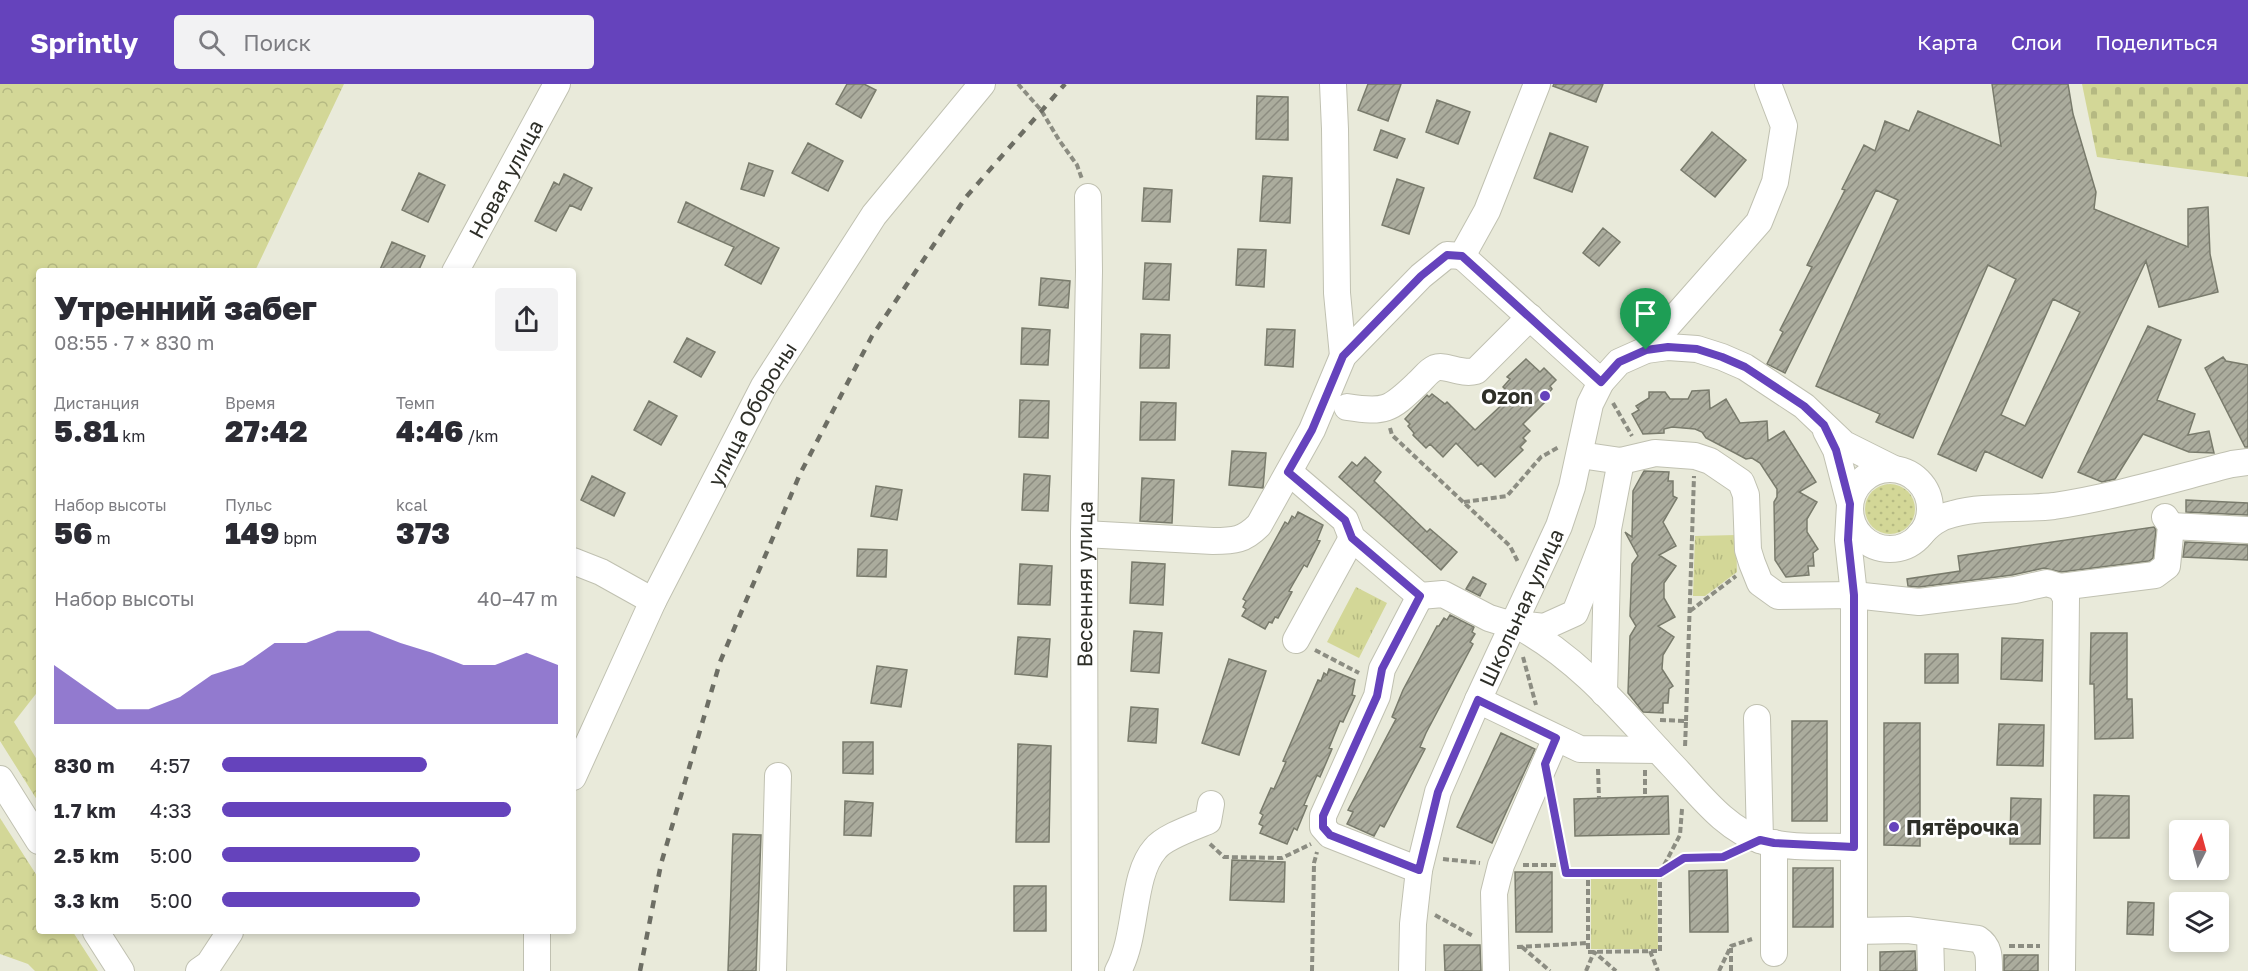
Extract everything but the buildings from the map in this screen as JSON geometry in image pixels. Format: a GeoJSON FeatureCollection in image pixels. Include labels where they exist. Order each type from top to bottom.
{"type":"FeatureCollection","features":[{"type":"Feature","properties":{"kind":"street","name":"Новая улица"},"geometry":{"type":"LineString","coordinates":[[457,268],[556,84]]}},
{"type":"Feature","properties":{"kind":"street","name":"улица Обороны"},"geometry":{"type":"LineString","coordinates":[[576,770],[653,601],[764,386],[874,215],[982,84]]}},
{"type":"Feature","properties":{"kind":"street"},"geometry":{"type":"LineString","coordinates":[[1333,84],[1337,293],[1343,356]]}},
{"type":"Feature","properties":{"kind":"street"},"geometry":{"type":"LineString","coordinates":[[1462,256],[1487,211],[1537,84]]}},
{"type":"Feature","properties":{"kind":"street"},"geometry":{"type":"LineString","coordinates":[[1646,350],[1759,222],[1775,182],[1784,126],[1768,84]]}},
{"type":"Feature","properties":{"kind":"street","name":"Весенняя улица"},"geometry":{"type":"LineString","coordinates":[[1085,971],[1084,534],[1089,271],[1088,197]]}},
{"type":"Feature","properties":{"kind":"street"},"geometry":{"type":"LineString","coordinates":[[1084,534],[1214,542],[1248,536],[1259,525],[1312,430],[1343,356],[1421,276],[1447,255],[1462,256],[1601,382],[1619,362],[1646,350],[1668,347],[1697,349],[1745,367],[1804,406],[1824,425],[1844,444],[1917,479],[1929,501],[1929,513],[1926,525],[1908,542],[1879,547],[1862,538],[1854,528],[1836,450],[1824,425]]}},
{"type":"Feature","properties":{"kind":"street"},"geometry":{"type":"LineString","coordinates":[[1347,407],[1385,410],[1400,401],[1433,369],[1441,366],[1466,373],[1476,370],[1530,317]]}},
{"type":"Feature","properties":{"kind":"street","name":"Школьная улица"},"geometry":{"type":"LineString","coordinates":[[1412,971],[1413,924],[1419,870],[1438,792],[1559,526],[1572,487],[1570,450],[1601,382]]}},
{"type":"Feature","properties":{"kind":"street"},"geometry":{"type":"LineString","coordinates":[[1570,450],[1621,461],[1655,453],[1695,456],[1710,461],[1741,482],[1746,495],[1748,550],[1752,563],[1760,583],[1778,596],[1854,595],[1919,602],[2015,590],[2047,583],[2060,587],[2155,575],[2167,566],[2168,522],[2248,530]]}},
{"type":"Feature","properties":{"kind":"street"},"geometry":{"type":"LineString","coordinates":[[1604,693],[1608,529],[1621,461]]}},
{"type":"Feature","properties":{"kind":"street"},"geometry":{"type":"LineString","coordinates":[[1854,595],[1859,576],[1868,563],[1880,554],[1908,542],[1933,521],[1951,514],[1977,509],[2051,506],[2090,500],[2248,462]]}},
{"type":"Feature","properties":{"kind":"street"},"geometry":{"type":"LineString","coordinates":[[1854,971],[1854,595],[1848,540],[1850,504],[1853,492],[1865,478],[1881,469],[1894,469]]}},
{"type":"Feature","properties":{"kind":"street"},"geometry":{"type":"LineString","coordinates":[[1288,472],[1345,520],[1352,538],[1420,596],[1443,594],[1489,618],[1515,624],[1544,627],[1575,613],[1608,529]]}},
{"type":"Feature","properties":{"kind":"street"},"geometry":{"type":"LineString","coordinates":[[1924,489],[1936,499],[1952,505],[1977,509]]}},
{"type":"Feature","properties":{"kind":"street"},"geometry":{"type":"LineString","coordinates":[[1296,640],[1352,538]]}},
{"type":"Feature","properties":{"kind":"street"},"geometry":{"type":"LineString","coordinates":[[576,562],[601,572],[653,601]]}},
{"type":"Feature","properties":{"kind":"street"},"geometry":{"type":"LineString","coordinates":[[2060,587],[2066,598],[2062,971]]}},
{"type":"Feature","properties":{"kind":"street"},"geometry":{"type":"LineString","coordinates":[[1419,870],[1330,835],[1323,827],[1323,816],[1377,696],[1382,669],[1420,596]]}},
{"type":"Feature","properties":{"kind":"street"},"geometry":{"type":"LineString","coordinates":[[1575,613],[1606,635]]}},
{"type":"Feature","properties":{"kind":"street"},"geometry":{"type":"LineString","coordinates":[[1515,624],[1546,641],[1604,693],[1711,807],[1735,826],[1767,842],[1854,847]]}},
{"type":"Feature","properties":{"kind":"street"},"geometry":{"type":"LineString","coordinates":[[1478,700],[1580,749],[1658,750]]}},
{"type":"Feature","properties":{"kind":"street"},"geometry":{"type":"LineString","coordinates":[[1757,718],[1774,942]]}},
{"type":"Feature","properties":{"kind":"street"},"geometry":{"type":"LineString","coordinates":[[1496,971],[1494,893],[1501,865],[1550,735]]}},
{"type":"Feature","properties":{"kind":"street"},"geometry":{"type":"LineString","coordinates":[[773,971],[778,776]]}},
{"type":"Feature","properties":{"kind":"street"},"geometry":{"type":"LineString","coordinates":[[0,779],[36,836]]}},
{"type":"Feature","properties":{"kind":"street"},"geometry":{"type":"LineString","coordinates":[[1118,971],[1130,943],[1143,871],[1156,847],[1208,821],[1211,804]]}},
{"type":"Feature","properties":{"kind":"street"},"geometry":{"type":"LineString","coordinates":[[1854,931],[1908,930],[1978,939],[1985,944],[1989,963]]}},
{"type":"Feature","properties":{"kind":"street"},"geometry":{"type":"LineString","coordinates":[[1930,933],[1931,971]]}},
{"type":"Feature","properties":{"kind":"street"},"geometry":{"type":"LineString","coordinates":[[97,934],[121,971]]}},
{"type":"Feature","properties":{"kind":"street"},"geometry":{"type":"LineString","coordinates":[[199,971],[208,964],[229,934]]}},
{"type":"Feature","properties":{"kind":"street"},"geometry":{"type":"LineString","coordinates":[[227,971],[230,934]]}},
{"type":"Feature","properties":{"kind":"street"},"geometry":{"type":"LineString","coordinates":[[537,934],[537,971]]}},
{"type":"Feature","properties":{"kind":"path"},"geometry":{"type":"LineString","coordinates":[[1018,84],[1041,110],[1077,165],[1088,197]]}},
{"type":"Feature","properties":{"kind":"path"},"geometry":{"type":"LineString","coordinates":[[1385,410],[1392,435],[1510,546],[1520,565]]}},
{"type":"Feature","properties":{"kind":"path"},"geometry":{"type":"LineString","coordinates":[[1464,502],[1507,496],[1541,458],[1570,450]]}},
{"type":"Feature","properties":{"kind":"path"},"geometry":{"type":"LineString","coordinates":[[1686,721],[1695,456]]}},
{"type":"Feature","properties":{"kind":"path"},"geometry":{"type":"LineString","coordinates":[[1689,612],[1752,563]]}},
{"type":"Feature","properties":{"kind":"path"},"geometry":{"type":"LineString","coordinates":[[1296,640],[1379,683]]}},
{"type":"Feature","properties":{"kind":"path"},"geometry":{"type":"LineString","coordinates":[[1523,656],[1550,735]]}},
{"type":"Feature","properties":{"kind":"path"},"geometry":{"type":"LineString","coordinates":[[1588,873],[1588,952],[1660,951],[1660,873],[1680,835],[1684,778]]}},
{"type":"Feature","properties":{"kind":"path"},"geometry":{"type":"LineString","coordinates":[[1552,798],[1566,873],[1660,873],[1684,858],[1723,857],[1767,842]]}},
{"type":"Feature","properties":{"kind":"path"},"geometry":{"type":"LineString","coordinates":[[1190,829],[1224,857],[1282,858],[1330,835]]}},
{"type":"Feature","properties":{"kind":"path"},"geometry":{"type":"LineString","coordinates":[[1312,971],[1314,863],[1319,847],[1330,835]]}},
{"type":"Feature","properties":{"kind":"path"},"geometry":{"type":"LineString","coordinates":[[1731,946],[1774,942]]}},
{"type":"Feature","properties":{"kind":"path"},"geometry":{"type":"LineString","coordinates":[[1719,971],[1731,946]]}},
{"type":"Feature","properties":{"kind":"path"},"geometry":{"type":"LineString","coordinates":[[1731,946],[1731,971]]}},
{"type":"Feature","properties":{"kind":"path"},"geometry":{"type":"LineString","coordinates":[[1989,963],[2000,946],[2040,946]]}},
{"type":"Feature","properties":{"kind":"path"},"geometry":{"type":"LineString","coordinates":[[1522,947],[1550,971]]}},
{"type":"Feature","properties":{"kind":"path"},"geometry":{"type":"LineString","coordinates":[[1650,951],[1658,971]]}},
{"type":"Feature","properties":{"kind":"path"},"geometry":{"type":"LineString","coordinates":[[1586,971],[1594,952]]}},
{"type":"Feature","properties":{"kind":"path"},"geometry":{"type":"LineString","coordinates":[[1594,952],[1616,971]]}},
{"type":"Feature","properties":{"kind":"green space"},"geometry":{"type":"Polygon","coordinates":[[[0,84],[344,84],[256,268],[36,268],[36,694],[14,722],[36,758],[36,798],[0,741],[0,84]]]}},
{"type":"Feature","properties":{"kind":"green space"},"geometry":{"type":"Polygon","coordinates":[[[2082,84],[2248,84],[2248,177],[2097,157],[2082,84]]]}},
{"type":"Feature","properties":{"kind":"green space"},"geometry":{"type":"Polygon","coordinates":[[[1885,484],[1895,484],[1908,491],[1915,504],[1915,514],[1908,527],[1895,534],[1885,534],[1876,530],[1869,523],[1865,514],[1865,504],[1869,495],[1876,488],[1885,484]]]}},
{"type":"Feature","properties":{"kind":"green space"},"geometry":{"type":"Polygon","coordinates":[[[1736,535],[1737,572],[1705,596],[1693,596],[1695,536],[1736,535]]]}},
{"type":"Feature","properties":{"kind":"green space"},"geometry":{"type":"Polygon","coordinates":[[[1356,587],[1387,603],[1359,658],[1327,642],[1356,587]]]}},
{"type":"Feature","properties":{"kind":"green space"},"geometry":{"type":"Polygon","coordinates":[[[0,818],[36,874],[36,934],[74,934],[98,971],[35,971],[28,964],[0,954],[0,818]]]}},
{"type":"Feature","properties":{"kind":"green space"},"geometry":{"type":"Polygon","coordinates":[[[1657,875],[1658,949],[1591,949],[1591,876],[1657,875]]]}},
{"type":"Feature","properties":{"kind":"railway"},"geometry":{"type":"LineString","coordinates":[[640,971],[661,864],[720,662],[800,474],[872,336],[966,197],[1065,84]]}},
{"type":"Feature","properties":{"kind":"place","name":"Ozon"},"geometry":{"type":"Point","coordinates":[1545,396]}},
{"type":"Feature","properties":{"kind":"place","name":"Пятёрочка"},"geometry":{"type":"Point","coordinates":[1894,827]}},
{"type":"Feature","properties":{"kind":"route"},"geometry":{"type":"LineString","coordinates":[[1447,255],[1462,256],[1601,382],[1619,362],[1646,350],[1668,347],[1697,349],[1745,367],[1804,406],[1824,425],[1836,450],[1850,504],[1848,540],[1854,595],[1854,847],[1774,843],[1760,840],[1723,857],[1684,858],[1660,873],[1566,873],[1545,764],[1556,738],[1478,700],[1438,792],[1419,870],[1330,835],[1323,827],[1323,816],[1377,696],[1382,669],[1420,596],[1352,538],[1345,520],[1288,472],[1312,430],[1343,356],[1421,276],[1447,255]]}}]}
